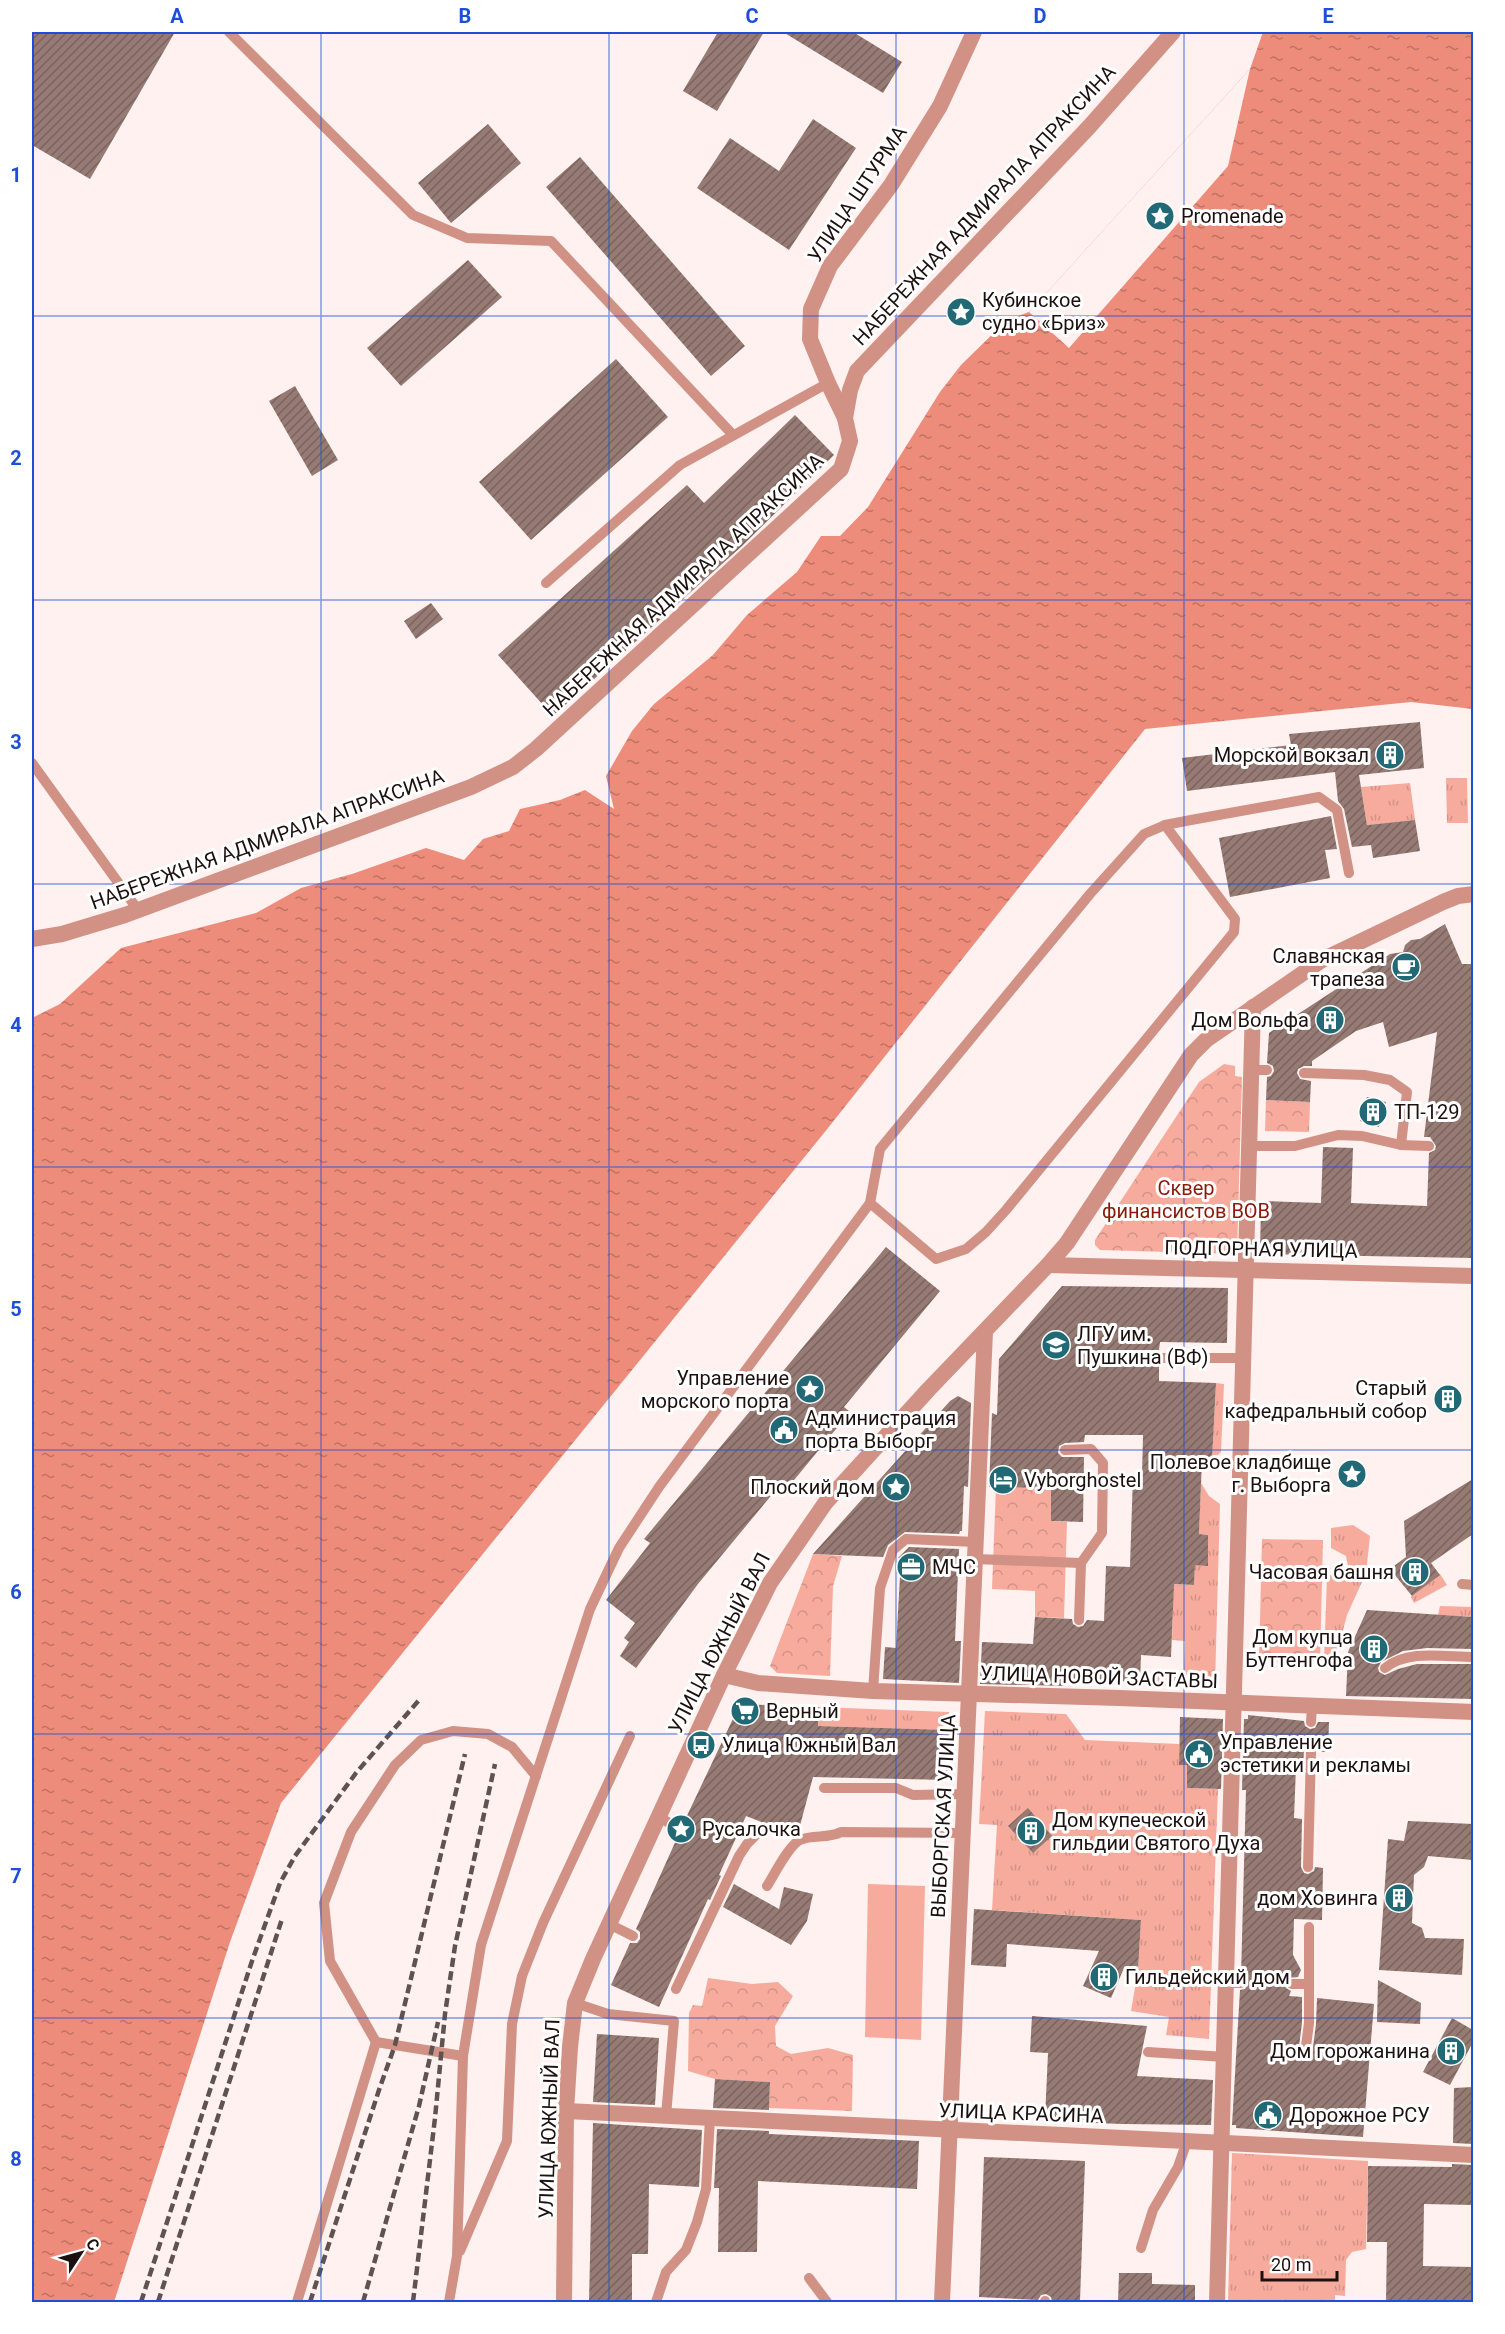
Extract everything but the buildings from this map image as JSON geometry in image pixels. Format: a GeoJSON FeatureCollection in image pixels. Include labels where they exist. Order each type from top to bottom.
{"type":"FeatureCollection","features":[{"type":"Feature","properties":{"kind":"street","name":"УЛИЦА ШТУРМА"},"geometry":{"type":"LineString","coordinates":[[845,418],[810,339],[811,309],[830,266],[891,185],[940,106],[974,32]]}},
{"type":"Feature","properties":{"kind":"street","name":"НАБЕРЕЖНАЯ АДМИРАЛА АПРАКСИНА"},"geometry":{"type":"LineString","coordinates":[[32,939],[62,934],[138,910],[471,787],[513,767],[536,749],[841,469],[850,441],[845,418],[850,390],[857,371],[1089,127],[1173,32]]}},
{"type":"Feature","properties":{"kind":"street","name":"УЛИЦА ЮЖНЫЙ ВАЛ"},"geometry":{"type":"LineString","coordinates":[[564,2302],[566,2111],[575,2003],[658,1817],[770,1582],[826,1502],[1067,1243],[1191,1055],[1206,1040],[1322,960],[1443,902],[1473,894]]}},
{"type":"Feature","properties":{"kind":"street"},"geometry":{"type":"LineString","coordinates":[[1217,2302],[1225,2057],[1233,1990],[1234,1702],[1245,1270],[1250,1146],[1259,1071],[1253,1007]]}},
{"type":"Feature","properties":{"kind":"street","name":"ПОДГОРНАЯ УЛИЦА"},"geometry":{"type":"LineString","coordinates":[[1048,1265],[1473,1276]]}},
{"type":"Feature","properties":{"kind":"street","name":"ВЫБОРГСКАЯ УЛИЦА"},"geometry":{"type":"LineString","coordinates":[[942,2302],[985,1332]]}},
{"type":"Feature","properties":{"kind":"street","name":"УЛИЦА НОВОЙ ЗАСТАВЫ"},"geometry":{"type":"LineString","coordinates":[[724,1675],[758,1683],[873,1691],[1234,1702],[1312,1714],[1384,1703],[1473,1712]]}},
{"type":"Feature","properties":{"kind":"street","name":"УЛИЦА КРАСИНА"},"geometry":{"type":"LineString","coordinates":[[566,2111],[1473,2155]]}},
{"type":"Feature","properties":{"kind":"lane"},"geometry":{"type":"LineString","coordinates":[[229,32],[413,215],[467,238],[551,241],[733,435]]}},
{"type":"Feature","properties":{"kind":"lane"},"geometry":{"type":"LineString","coordinates":[[546,583],[680,465],[828,383]]}},
{"type":"Feature","properties":{"kind":"lane"},"geometry":{"type":"LineString","coordinates":[[32,763],[138,910]]}},
{"type":"Feature","properties":{"kind":"lane"},"geometry":{"type":"LineString","coordinates":[[449,2302],[458,2256],[463,2056],[481,1945],[590,1609],[620,1548],[659,1487],[870,1203],[880,1149],[1098,885],[1144,834],[1165,825],[1319,797],[1337,810],[1350,873]]}},
{"type":"Feature","properties":{"kind":"lane"},"geometry":{"type":"LineString","coordinates":[[870,1203],[936,1259],[966,1249],[1006,1210],[1234,932],[1235,919],[1165,825]]}},
{"type":"Feature","properties":{"kind":"lane"},"geometry":{"type":"LineString","coordinates":[[1304,1073],[1364,1075],[1390,1080],[1407,1092],[1401,1145]]}},
{"type":"Feature","properties":{"kind":"lane"},"geometry":{"type":"LineString","coordinates":[[1250,1146],[1295,1146],[1338,1135],[1362,1136],[1401,1145],[1429,1146]]}},
{"type":"Feature","properties":{"kind":"lane"},"geometry":{"type":"LineString","coordinates":[[1104,1358],[1243,1358]]}},
{"type":"Feature","properties":{"kind":"lane"},"geometry":{"type":"LineString","coordinates":[[1065,1450],[1091,1449],[1103,1462],[1102,1533],[1081,1563],[1079,1620]]}},
{"type":"Feature","properties":{"kind":"lane"},"geometry":{"type":"LineString","coordinates":[[873,1691],[880,1588],[893,1550],[906,1539],[976,1551],[1081,1563]]}},
{"type":"Feature","properties":{"kind":"lane"},"geometry":{"type":"LineString","coordinates":[[1386,1668],[1394,1661],[1409,1656],[1473,1657]]}},
{"type":"Feature","properties":{"kind":"lane"},"geometry":{"type":"LineString","coordinates":[[297,2302],[376,2042],[330,1961],[324,1903],[351,1832],[395,1765],[421,1740],[453,1731],[488,1734],[512,1747],[536,1776]]}},
{"type":"Feature","properties":{"kind":"lane"},"geometry":{"type":"LineString","coordinates":[[458,2256],[507,2141],[512,2024],[522,1976],[543,1923],[630,1736]]}},
{"type":"Feature","properties":{"kind":"lane"},"geometry":{"type":"LineString","coordinates":[[1308,1867],[1311,1751]]}},
{"type":"Feature","properties":{"kind":"lane"},"geometry":{"type":"LineString","coordinates":[[824,1788],[896,1788],[913,1795],[965,1794]]}},
{"type":"Feature","properties":{"kind":"lane"},"geometry":{"type":"LineString","coordinates":[[658,1817],[681,1829]]}},
{"type":"Feature","properties":{"kind":"lane"},"geometry":{"type":"LineString","coordinates":[[676,1989],[685,1960],[734,1854],[761,1830]]}},
{"type":"Feature","properties":{"kind":"lane"},"geometry":{"type":"LineString","coordinates":[[767,1886],[793,1846],[800,1840],[833,1836],[842,1832],[963,1833]]}},
{"type":"Feature","properties":{"kind":"lane"},"geometry":{"type":"LineString","coordinates":[[609,1924],[633,1936]]}},
{"type":"Feature","properties":{"kind":"lane"},"geometry":{"type":"LineString","coordinates":[[1305,2054],[1309,2023],[1302,1998],[1308,1984],[1309,1927]]}},
{"type":"Feature","properties":{"kind":"lane"},"geometry":{"type":"LineString","coordinates":[[1292,1984],[1308,1984]]}},
{"type":"Feature","properties":{"kind":"lane"},"geometry":{"type":"LineString","coordinates":[[575,2003],[608,2014],[674,2021],[666,2116]]}},
{"type":"Feature","properties":{"kind":"lane"},"geometry":{"type":"LineString","coordinates":[[376,2042],[463,2056]]}},
{"type":"Feature","properties":{"kind":"lane"},"geometry":{"type":"LineString","coordinates":[[1148,2052],[1225,2057]]}},
{"type":"Feature","properties":{"kind":"lane"},"geometry":{"type":"LineString","coordinates":[[656,2302],[666,2272],[686,2250],[697,2222],[706,2189],[710,2118]]}},
{"type":"Feature","properties":{"kind":"lane"},"geometry":{"type":"LineString","coordinates":[[1141,2248],[1153,2210],[1178,2167],[1188,2141]]}},
{"type":"Feature","properties":{"kind":"lane"},"geometry":{"type":"LineString","coordinates":[[809,2278],[827,2302]]}},
{"type":"Feature","properties":{"kind":"green space"},"geometry":{"type":"Polygon","coordinates":[[[1446,778],[1467,778],[1468,823],[1447,823],[1446,778]]]}},
{"type":"Feature","properties":{"kind":"green space"},"geometry":{"type":"Polygon","coordinates":[[[1410,783],[1415,820],[1367,825],[1361,787],[1410,783]]]}},
{"type":"Feature","properties":{"kind":"green space","name":"Сквер финансистов ВОВ"},"geometry":{"type":"Polygon","coordinates":[[[1224,1064],[1235,1066],[1235,1076],[1242,1077],[1237,1254],[1100,1250],[1095,1245],[1095,1240],[1199,1082],[1224,1064]]]}},
{"type":"Feature","properties":{"kind":"green space"},"geometry":{"type":"Polygon","coordinates":[[[1266,1100],[1310,1102],[1309,1132],[1265,1131],[1266,1100]]]}},
{"type":"Feature","properties":{"kind":"green space"},"geometry":{"type":"Polygon","coordinates":[[[1216,1383],[1224,1384],[1221,1452],[1212,1460],[1216,1383]]]}},
{"type":"Feature","properties":{"kind":"green space"},"geometry":{"type":"Polygon","coordinates":[[[1201,1483],[1209,1496],[1220,1504],[1215,1684],[1153,1686],[1159,1672],[1184,1671],[1185,1641],[1172,1640],[1173,1609],[1167,1584],[1194,1585],[1195,1565],[1208,1565],[1208,1535],[1199,1534],[1201,1483]]]}},
{"type":"Feature","properties":{"kind":"green space"},"geometry":{"type":"Polygon","coordinates":[[[996,1487],[1051,1488],[1051,1521],[1067,1522],[1064,1618],[1035,1617],[1035,1591],[992,1589],[996,1487]]]}},
{"type":"Feature","properties":{"kind":"green space"},"geometry":{"type":"Polygon","coordinates":[[[1353,1525],[1370,1536],[1366,1573],[1347,1615],[1335,1660],[1324,1660],[1327,1577],[1348,1566],[1346,1556],[1331,1548],[1331,1528],[1353,1525]]]}},
{"type":"Feature","properties":{"kind":"green space"},"geometry":{"type":"Polygon","coordinates":[[[1262,1539],[1323,1540],[1320,1663],[1259,1661],[1262,1539]]]}},
{"type":"Feature","properties":{"kind":"green space"},"geometry":{"type":"Polygon","coordinates":[[[813,1554],[842,1556],[833,1586],[830,1676],[777,1673],[770,1666],[813,1554]]]}},
{"type":"Feature","properties":{"kind":"green space"},"geometry":{"type":"Polygon","coordinates":[[[1440,1574],[1447,1585],[1414,1603],[1411,1597],[1440,1574]]]}},
{"type":"Feature","properties":{"kind":"green space"},"geometry":{"type":"Polygon","coordinates":[[[1440,1606],[1473,1607],[1473,1617],[1438,1615],[1440,1606]]]}},
{"type":"Feature","properties":{"kind":"green space"},"geometry":{"type":"Polygon","coordinates":[[[819,1707],[949,1712],[949,1730],[818,1726],[819,1707]]]}},
{"type":"Feature","properties":{"kind":"green space"},"geometry":{"type":"Polygon","coordinates":[[[985,1711],[1066,1714],[1085,1740],[1179,1744],[1179,1765],[1187,1765],[1187,1788],[1218,1789],[1209,2039],[1166,2035],[1169,2017],[1131,2011],[1138,1970],[1141,1920],[992,1910],[997,1825],[979,1824],[985,1711]]]}},
{"type":"Feature","properties":{"kind":"green space"},"geometry":{"type":"Polygon","coordinates":[[[868,1884],[925,1886],[921,2040],[865,2037],[868,1884]]]}},
{"type":"Feature","properties":{"kind":"green space"},"geometry":{"type":"Polygon","coordinates":[[[708,1978],[752,1984],[778,1982],[793,1996],[775,2026],[776,2046],[791,2054],[828,2048],[853,2055],[852,2111],[769,2108],[770,2082],[715,2079],[688,2071],[689,2013],[693,2005],[702,2006],[708,1978]]]}},
{"type":"Feature","properties":{"kind":"green space"},"geometry":{"type":"Polygon","coordinates":[[[1232,2153],[1368,2161],[1366,2249],[1352,2252],[1346,2260],[1345,2296],[1335,2295],[1335,2302],[1228,2302],[1232,2153]]]}},
{"type":"Feature","properties":{"kind":"water"},"geometry":{"type":"Polygon","coordinates":[[[1263,32],[1473,32],[1473,709],[1411,702],[1145,729],[824,1133],[281,1803],[230,1942],[114,2302],[32,2302],[32,1018],[60,1004],[121,948],[256,913],[301,888],[352,874],[426,848],[464,860],[483,839],[509,831],[520,809],[560,800],[585,790],[614,809],[606,776],[632,731],[654,704],[713,655],[747,615],[797,572],[821,536],[840,536],[868,507],[940,392],[961,365],[1007,320],[1029,312],[1250,69],[1263,32]]]}},
{"type":"Feature","properties":{"kind":"pier"},"geometry":{"type":"Polygon","coordinates":[[[1250,69],[1228,166],[1069,348],[1029,312],[1250,69]]]}},
{"type":"Feature","properties":{"kind":"railway"},"geometry":{"type":"LineString","coordinates":[[141,2302],[252,1961],[280,1883],[295,1856],[356,1773],[420,1699]]}},
{"type":"Feature","properties":{"kind":"railway"},"geometry":{"type":"LineString","coordinates":[[310,2302],[395,2045],[465,1754]]}},
{"type":"Feature","properties":{"kind":"railway"},"geometry":{"type":"LineString","coordinates":[[413,2302],[445,2014],[455,1946],[495,1764]]}},
{"type":"Feature","properties":{"kind":"railway"},"geometry":{"type":"LineString","coordinates":[[158,2302],[282,1919]]}},
{"type":"Feature","properties":{"kind":"railway"},"geometry":{"type":"LineString","coordinates":[[363,2302],[419,2106],[438,2022]]}},
{"type":"Feature","properties":{"kind":"place","name":"Promenade"},"geometry":{"type":"Point","coordinates":[1160,216]}},
{"type":"Feature","properties":{"kind":"place","name":"Кубинское судно «Бриз»"},"geometry":{"type":"Point","coordinates":[961,312]}},
{"type":"Feature","properties":{"kind":"place","name":"Морской вокзал"},"geometry":{"type":"Point","coordinates":[1390,755]}},
{"type":"Feature","properties":{"kind":"place","name":"Славянская трапеза"},"geometry":{"type":"Point","coordinates":[1406,967]}},
{"type":"Feature","properties":{"kind":"place","name":"Дом Вольфа"},"geometry":{"type":"Point","coordinates":[1330,1020]}},
{"type":"Feature","properties":{"kind":"place","name":"ТП-129"},"geometry":{"type":"Point","coordinates":[1373,1112]}},
{"type":"Feature","properties":{"kind":"place","name":"ЛГУ им. Пушкина (ВФ)"},"geometry":{"type":"Point","coordinates":[1056,1345]}},
{"type":"Feature","properties":{"kind":"place","name":"Управление морского порта"},"geometry":{"type":"Point","coordinates":[810,1389]}},
{"type":"Feature","properties":{"kind":"place","name":"Старый кафедральный собор"},"geometry":{"type":"Point","coordinates":[1448,1399]}},
{"type":"Feature","properties":{"kind":"place","name":"Администрация порта Выборг"},"geometry":{"type":"Point","coordinates":[784,1430]}},
{"type":"Feature","properties":{"kind":"place","name":"Полевое кладбище г. Выборга"},"geometry":{"type":"Point","coordinates":[1352,1474]}},
{"type":"Feature","properties":{"kind":"place","name":"Vyborghostel"},"geometry":{"type":"Point","coordinates":[1003,1480]}},
{"type":"Feature","properties":{"kind":"place","name":"Плоский дом"},"geometry":{"type":"Point","coordinates":[896,1487]}},
{"type":"Feature","properties":{"kind":"place","name":"МЧС"},"geometry":{"type":"Point","coordinates":[911,1567]}},
{"type":"Feature","properties":{"kind":"place","name":"Часовая башня"},"geometry":{"type":"Point","coordinates":[1415,1572]}},
{"type":"Feature","properties":{"kind":"place","name":"Дом купца Буттенгофа"},"geometry":{"type":"Point","coordinates":[1374,1649]}},
{"type":"Feature","properties":{"kind":"place","name":"Верный"},"geometry":{"type":"Point","coordinates":[745,1711]}},
{"type":"Feature","properties":{"kind":"place","name":"Улица Южный Вал"},"geometry":{"type":"Point","coordinates":[701,1745]}},
{"type":"Feature","properties":{"kind":"place","name":"Управление эстетики и рекламы"},"geometry":{"type":"Point","coordinates":[1199,1754]}},
{"type":"Feature","properties":{"kind":"place","name":"Русалочка"},"geometry":{"type":"Point","coordinates":[681,1829]}},
{"type":"Feature","properties":{"kind":"place","name":"Дом купеческой гильдии Святого Духа"},"geometry":{"type":"Point","coordinates":[1031,1831]}},
{"type":"Feature","properties":{"kind":"place","name":"дом Ховинга"},"geometry":{"type":"Point","coordinates":[1399,1898]}},
{"type":"Feature","properties":{"kind":"place","name":"Гильдейский дом"},"geometry":{"type":"Point","coordinates":[1104,1977]}},
{"type":"Feature","properties":{"kind":"place","name":"Дом горожанина"},"geometry":{"type":"Point","coordinates":[1451,2051]}},
{"type":"Feature","properties":{"kind":"place","name":"Дорожное РСУ"},"geometry":{"type":"Point","coordinates":[1268,2115]}}]}
